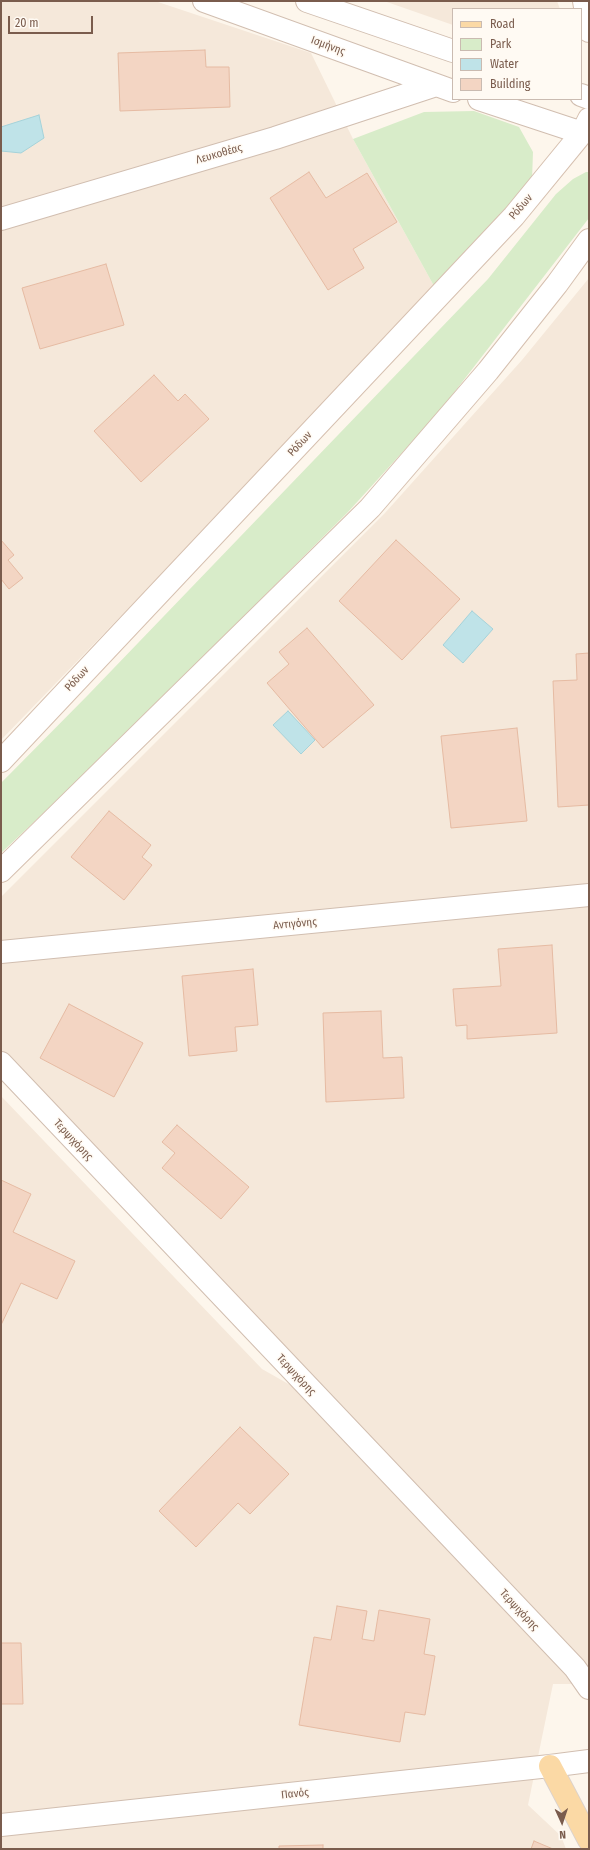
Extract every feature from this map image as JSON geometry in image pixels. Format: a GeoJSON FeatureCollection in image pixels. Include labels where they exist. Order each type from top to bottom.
{"type":"FeatureCollection","features":[{"type":"Feature","properties":{"kind":"main road"},"geometry":{"type":"LineString","coordinates":[[550,1766],[589,1840]]}},
{"type":"Feature","properties":{"kind":"street","name":"Ισμήνης"},"geometry":{"type":"LineString","coordinates":[[204,1],[445,88]]}},
{"type":"Feature","properties":{"kind":"street"},"geometry":{"type":"LineString","coordinates":[[307,1],[452,51]]}},
{"type":"Feature","properties":{"kind":"street"},"geometry":{"type":"LineString","coordinates":[[587,5],[589,31]]}},
{"type":"Feature","properties":{"kind":"street","name":"Λευκοθέας"},"geometry":{"type":"LineString","coordinates":[[1,219],[445,88]]}},
{"type":"Feature","properties":{"kind":"street"},"geometry":{"type":"LineString","coordinates":[[483,100],[587,129]]}},
{"type":"Feature","properties":{"kind":"street","name":"Ρόδων"},"geometry":{"type":"LineString","coordinates":[[1,760],[514,216],[587,129]]}},
{"type":"Feature","properties":{"kind":"street"},"geometry":{"type":"LineString","coordinates":[[1,871],[370,508],[488,371],[557,284],[589,240]]}},
{"type":"Feature","properties":{"kind":"street","name":"Αντιγόνης"},"geometry":{"type":"LineString","coordinates":[[1,952],[589,895]]}},
{"type":"Feature","properties":{"kind":"street","name":"Τερψιχόρης"},"geometry":{"type":"LineString","coordinates":[[1,1063],[564,1657],[589,1688]]}},
{"type":"Feature","properties":{"kind":"street","name":"Πανός"},"geometry":{"type":"LineString","coordinates":[[1,1825],[589,1761]]}},
{"type":"Feature","properties":{"kind":"shaded area"},"geometry":{"type":"Polygon","coordinates":[[[1,1],[155,1],[311,53],[353,139],[434,286],[260,472],[1,740],[1,1]]]}},
{"type":"Feature","properties":{"kind":"shaded area"},"geometry":{"type":"Polygon","coordinates":[[[384,1],[557,1],[560,8],[452,8],[452,25],[384,1]]]}},
{"type":"Feature","properties":{"kind":"shaded area"},"geometry":{"type":"Polygon","coordinates":[[[589,278],[589,1684],[553,1684],[528,1805],[561,1836],[566,1849],[1,1849],[1,1096],[262,1369],[292,1386],[1,1061],[1,897],[385,513],[522,360],[589,278]]]}},
{"type":"Feature","properties":{"kind":"green space"},"geometry":{"type":"Polygon","coordinates":[[[474,111],[519,127],[533,152],[532,180],[434,286],[353,139],[424,112],[474,111]]]}},
{"type":"Feature","properties":{"kind":"green space"},"geometry":{"type":"Polygon","coordinates":[[[586,172],[589,172],[589,218],[439,412],[348,512],[102,758],[1,853],[1,783],[88,695],[488,279],[556,194],[573,179],[586,172]]]}},
{"type":"Feature","properties":{"kind":"water"},"geometry":{"type":"Polygon","coordinates":[[[39,115],[44,138],[21,153],[1,151],[1,127],[39,115]]]}},
{"type":"Feature","properties":{"kind":"water"},"geometry":{"type":"Polygon","coordinates":[[[472,611],[493,629],[463,663],[443,645],[472,611]]]}},
{"type":"Feature","properties":{"kind":"water"},"geometry":{"type":"Polygon","coordinates":[[[288,711],[315,740],[301,754],[273,725],[288,711]]]}},
{"type":"Feature","properties":{"kind":"building"},"geometry":{"type":"Polygon","coordinates":[[[205,50],[206,67],[229,67],[230,107],[120,111],[118,53],[205,50]]]}},
{"type":"Feature","properties":{"kind":"building"},"geometry":{"type":"Polygon","coordinates":[[[309,172],[326,198],[367,173],[397,222],[353,249],[364,268],[328,290],[270,198],[309,172]]]}},
{"type":"Feature","properties":{"kind":"building"},"geometry":{"type":"Polygon","coordinates":[[[106,264],[124,325],[40,349],[22,288],[106,264]]]}},
{"type":"Feature","properties":{"kind":"building"},"geometry":{"type":"Polygon","coordinates":[[[154,375],[178,401],[185,394],[209,419],[141,482],[94,431],[154,375]]]}},
{"type":"Feature","properties":{"kind":"building"},"geometry":{"type":"Polygon","coordinates":[[[1,540],[14,555],[8,560],[23,578],[9,589],[1,579],[1,540]]]}},
{"type":"Feature","properties":{"kind":"building"},"geometry":{"type":"Polygon","coordinates":[[[396,540],[460,599],[402,660],[339,601],[396,540]]]}},
{"type":"Feature","properties":{"kind":"building"},"geometry":{"type":"Polygon","coordinates":[[[307,628],[374,705],[323,748],[267,683],[289,664],[279,652],[307,628]]]}},
{"type":"Feature","properties":{"kind":"building"},"geometry":{"type":"Polygon","coordinates":[[[589,653],[589,805],[558,807],[553,681],[577,680],[576,654],[589,653]]]}},
{"type":"Feature","properties":{"kind":"building"},"geometry":{"type":"Polygon","coordinates":[[[517,728],[527,821],[451,828],[441,736],[517,728]]]}},
{"type":"Feature","properties":{"kind":"building"},"geometry":{"type":"Polygon","coordinates":[[[109,811],[151,845],[142,857],[152,865],[124,900],[71,857],[109,811]]]}},
{"type":"Feature","properties":{"kind":"building"},"geometry":{"type":"Polygon","coordinates":[[[552,945],[557,1033],[467,1039],[467,1025],[456,1026],[453,989],[501,986],[498,949],[552,945]]]}},
{"type":"Feature","properties":{"kind":"building"},"geometry":{"type":"Polygon","coordinates":[[[253,969],[258,1025],[235,1027],[237,1051],[189,1056],[182,976],[253,969]]]}},
{"type":"Feature","properties":{"kind":"building"},"geometry":{"type":"Polygon","coordinates":[[[69,1004],[143,1043],[114,1097],[40,1058],[69,1004]]]}},
{"type":"Feature","properties":{"kind":"building"},"geometry":{"type":"Polygon","coordinates":[[[381,1011],[383,1058],[402,1057],[404,1098],[326,1102],[323,1013],[381,1011]]]}},
{"type":"Feature","properties":{"kind":"building"},"geometry":{"type":"Polygon","coordinates":[[[177,1125],[249,1187],[221,1219],[162,1168],[175,1153],[162,1142],[177,1125]]]}},
{"type":"Feature","properties":{"kind":"building"},"geometry":{"type":"Polygon","coordinates":[[[1,1180],[31,1194],[13,1232],[75,1261],[57,1299],[21,1283],[1,1325],[1,1180]]]}},
{"type":"Feature","properties":{"kind":"building"},"geometry":{"type":"Polygon","coordinates":[[[240,1427],[289,1474],[250,1514],[238,1503],[196,1547],[159,1511],[240,1427]]]}},
{"type":"Feature","properties":{"kind":"building"},"geometry":{"type":"Polygon","coordinates":[[[337,1606],[367,1611],[362,1639],[374,1641],[379,1610],[430,1619],[424,1654],[435,1656],[425,1715],[405,1712],[400,1742],[299,1725],[314,1637],[331,1640],[337,1606]]]}},
{"type":"Feature","properties":{"kind":"building"},"geometry":{"type":"Polygon","coordinates":[[[1,1643],[21,1643],[23,1704],[1,1704],[1,1643]]]}},
{"type":"Feature","properties":{"kind":"building"},"geometry":{"type":"Polygon","coordinates":[[[534,1841],[553,1849],[531,1849],[534,1841]]]}},
{"type":"Feature","properties":{"kind":"building"},"geometry":{"type":"Polygon","coordinates":[[[323,1845],[323,1849],[279,1849],[279,1846],[323,1845]]]}}]}
